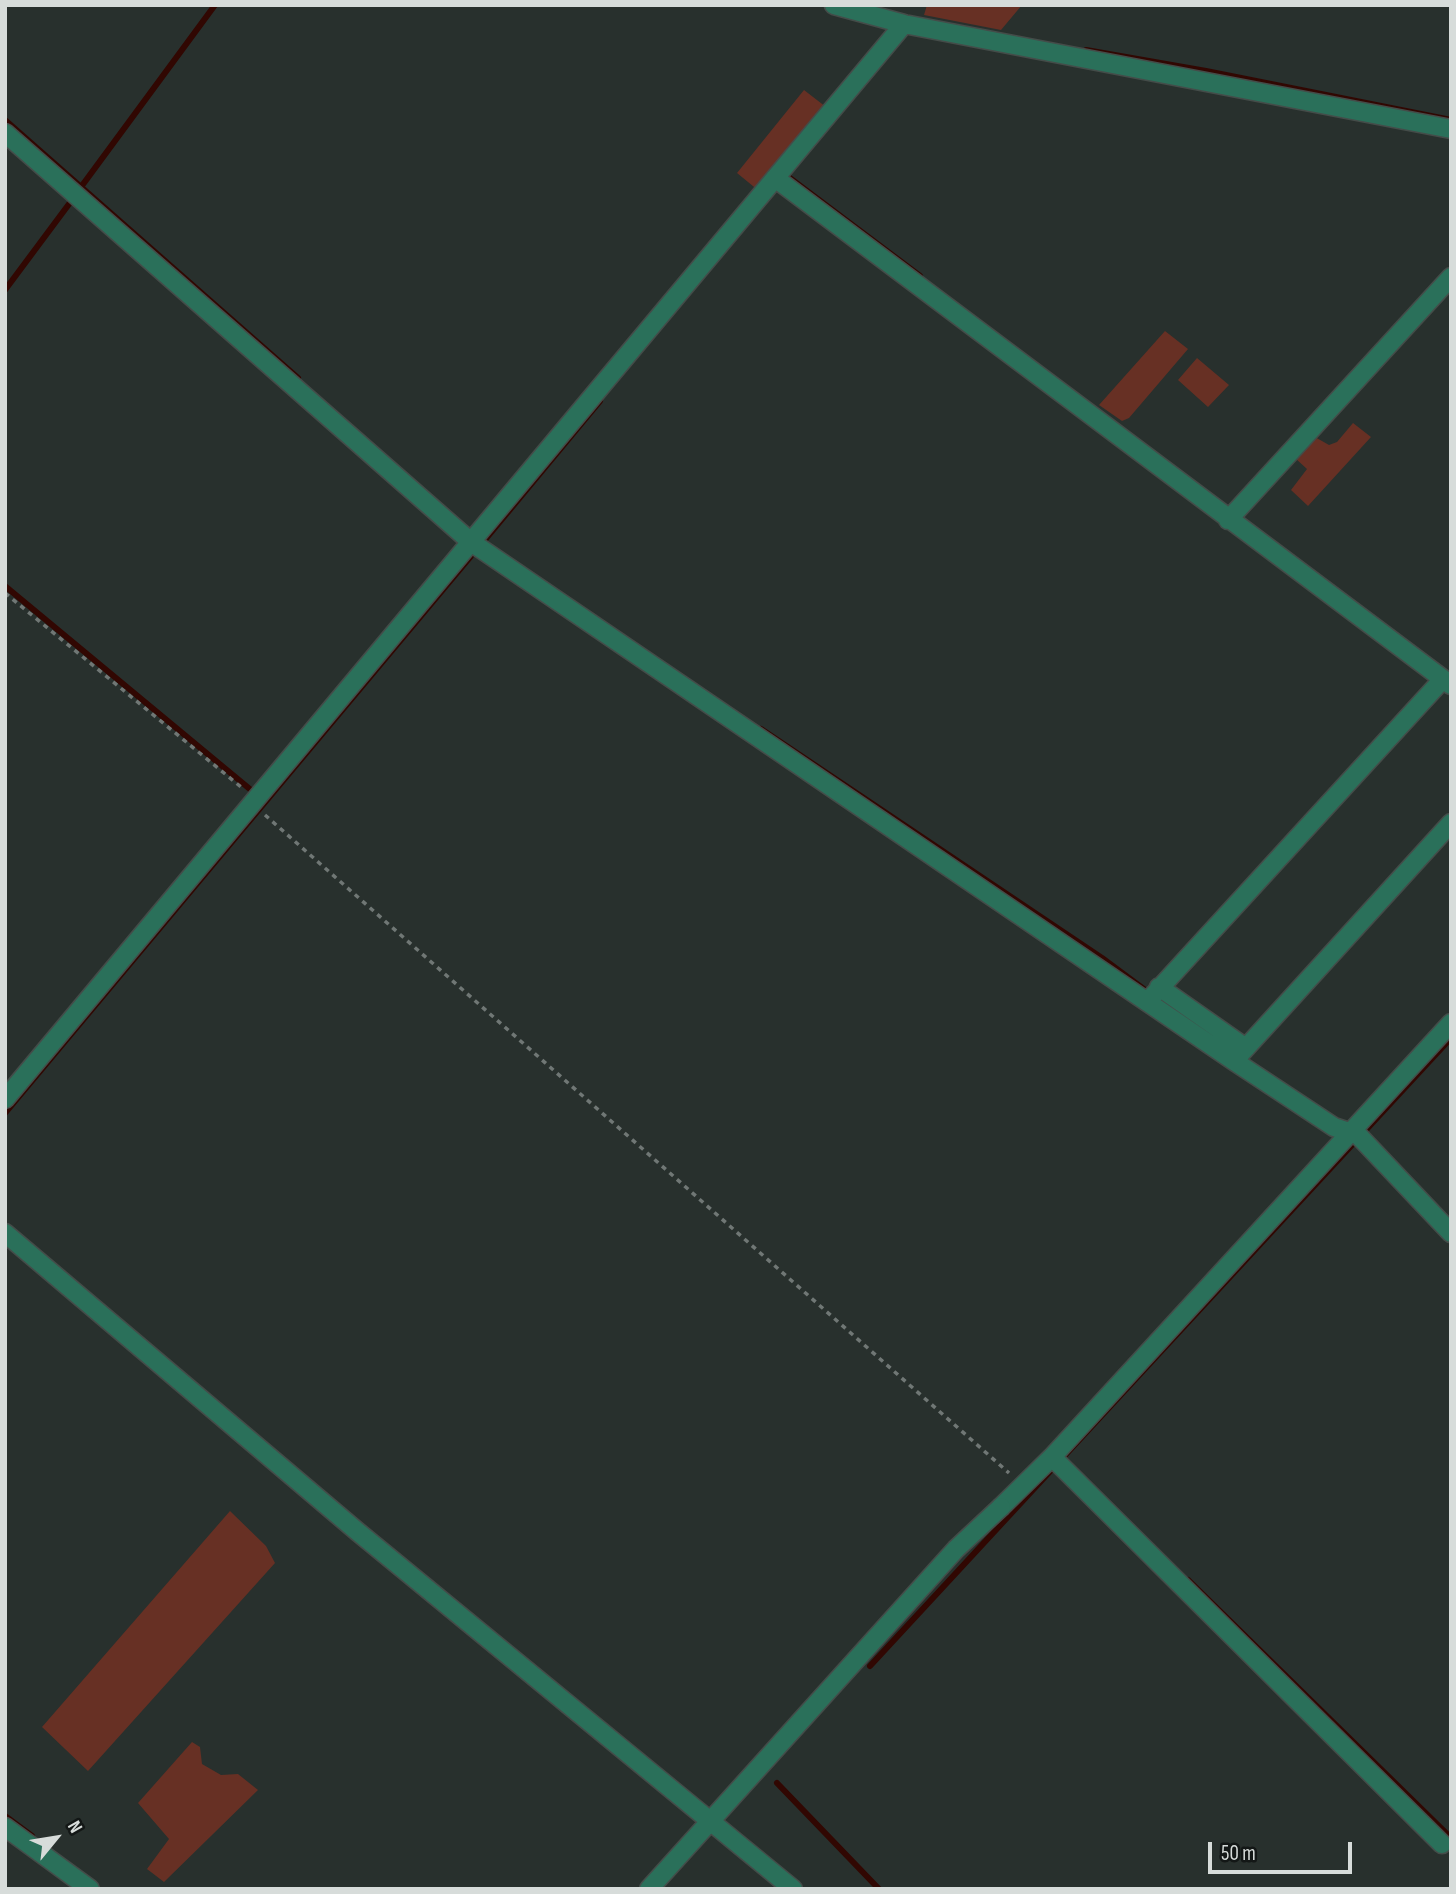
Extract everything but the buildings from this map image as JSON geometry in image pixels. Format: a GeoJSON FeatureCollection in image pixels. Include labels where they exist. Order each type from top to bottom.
{"type":"FeatureCollection","features":[{"type":"Feature","properties":{"kind":"street"},"geometry":{"type":"LineString","coordinates":[[834,5],[866,9],[904,24],[1451,129]]}},
{"type":"Feature","properties":{"kind":"street"},"geometry":{"type":"LineString","coordinates":[[5,1099],[259,806],[471,542],[904,24]]}},
{"type":"Feature","properties":{"kind":"street"},"geometry":{"type":"LineString","coordinates":[[5,133],[471,542],[1153,994],[1240,1054],[1334,1127],[1357,1135],[1451,1233]]}},
{"type":"Feature","properties":{"kind":"street"},"geometry":{"type":"LineString","coordinates":[[775,178],[1233,515],[1447,682],[1153,994]]}},
{"type":"Feature","properties":{"kind":"street"},"geometry":{"type":"LineString","coordinates":[[1233,515],[1451,277]]}},
{"type":"Feature","properties":{"kind":"street"},"geometry":{"type":"LineString","coordinates":[[1240,1054],[1451,823]]}},
{"type":"Feature","properties":{"kind":"street"},"geometry":{"type":"LineString","coordinates":[[649,1889],[956,1549],[1024,1486],[1057,1462],[1357,1135],[1451,1023]]}},
{"type":"Feature","properties":{"kind":"street"},"geometry":{"type":"LineString","coordinates":[[5,1233],[358,1532],[793,1889]]}},
{"type":"Feature","properties":{"kind":"street"},"geometry":{"type":"LineString","coordinates":[[1057,1462],[1448,1843]]}},
{"type":"Feature","properties":{"kind":"street"},"geometry":{"type":"LineString","coordinates":[[5,1826],[90,1889]]}},
{"type":"Feature","properties":{"kind":"path"},"geometry":{"type":"LineString","coordinates":[[5,593],[259,806],[1024,1486]]}},
{"type":"Feature","properties":{"kind":"shaded area"},"geometry":{"type":"Polygon","coordinates":[[[927,5],[1022,5],[1001,30],[924,15],[927,5]]]}},
{"type":"Feature","properties":{"kind":"shaded area"},"geometry":{"type":"Polygon","coordinates":[[[804,90],[826,107],[759,191],[737,173],[804,90]]]}},
{"type":"Feature","properties":{"kind":"shaded area"},"geometry":{"type":"Polygon","coordinates":[[[1165,331],[1188,349],[1129,418],[1122,421],[1099,405],[1165,331]]]}},
{"type":"Feature","properties":{"kind":"shaded area"},"geometry":{"type":"Polygon","coordinates":[[[1197,358],[1229,385],[1208,407],[1178,380],[1197,358]]]}},
{"type":"Feature","properties":{"kind":"shaded area"},"geometry":{"type":"Polygon","coordinates":[[[1353,423],[1371,437],[1308,506],[1291,490],[1307,469],[1295,458],[1315,437],[1329,445],[1337,442],[1353,423]]]}},
{"type":"Feature","properties":{"kind":"shaded area"},"geometry":{"type":"Polygon","coordinates":[[[230,1511],[266,1546],[275,1563],[88,1771],[42,1727],[230,1511]]]}},
{"type":"Feature","properties":{"kind":"shaded area"},"geometry":{"type":"Polygon","coordinates":[[[192,1742],[200,1747],[202,1764],[221,1775],[238,1774],[258,1790],[164,1882],[147,1869],[169,1839],[138,1803],[192,1742]]]}},
{"type":"Feature","properties":{"kind":"waterway"},"geometry":{"type":"LineString","coordinates":[[81,187],[215,5]]}},
{"type":"Feature","properties":{"kind":"waterway"},"geometry":{"type":"LineString","coordinates":[[1086,50],[1451,120]]}},
{"type":"Feature","properties":{"kind":"waterway"},"geometry":{"type":"LineString","coordinates":[[5,120],[298,378]]}},
{"type":"Feature","properties":{"kind":"waterway"},"geometry":{"type":"LineString","coordinates":[[787,176],[920,276]]}},
{"type":"Feature","properties":{"kind":"waterway"},"geometry":{"type":"LineString","coordinates":[[5,290],[72,200]]}},
{"type":"Feature","properties":{"kind":"waterway"},"geometry":{"type":"LineString","coordinates":[[487,545],[483,542],[600,401]]}},
{"type":"Feature","properties":{"kind":"waterway"},"geometry":{"type":"LineString","coordinates":[[5,1113],[471,556]]}},
{"type":"Feature","properties":{"kind":"waterway"},"geometry":{"type":"LineString","coordinates":[[5,586],[251,790]]}},
{"type":"Feature","properties":{"kind":"waterway"},"geometry":{"type":"LineString","coordinates":[[761,729],[1102,958],[1145,990]]}},
{"type":"Feature","properties":{"kind":"waterway"},"geometry":{"type":"LineString","coordinates":[[870,1666],[1451,1038]]}},
{"type":"Feature","properties":{"kind":"waterway"},"geometry":{"type":"LineString","coordinates":[[1188,1580],[1451,1838]]}},
{"type":"Feature","properties":{"kind":"waterway"},"geometry":{"type":"LineString","coordinates":[[777,1783],[879,1889]]}},
{"type":"Feature","properties":{"kind":"waterway"},"geometry":{"type":"LineString","coordinates":[[5,1816],[32,1836]]}}]}
